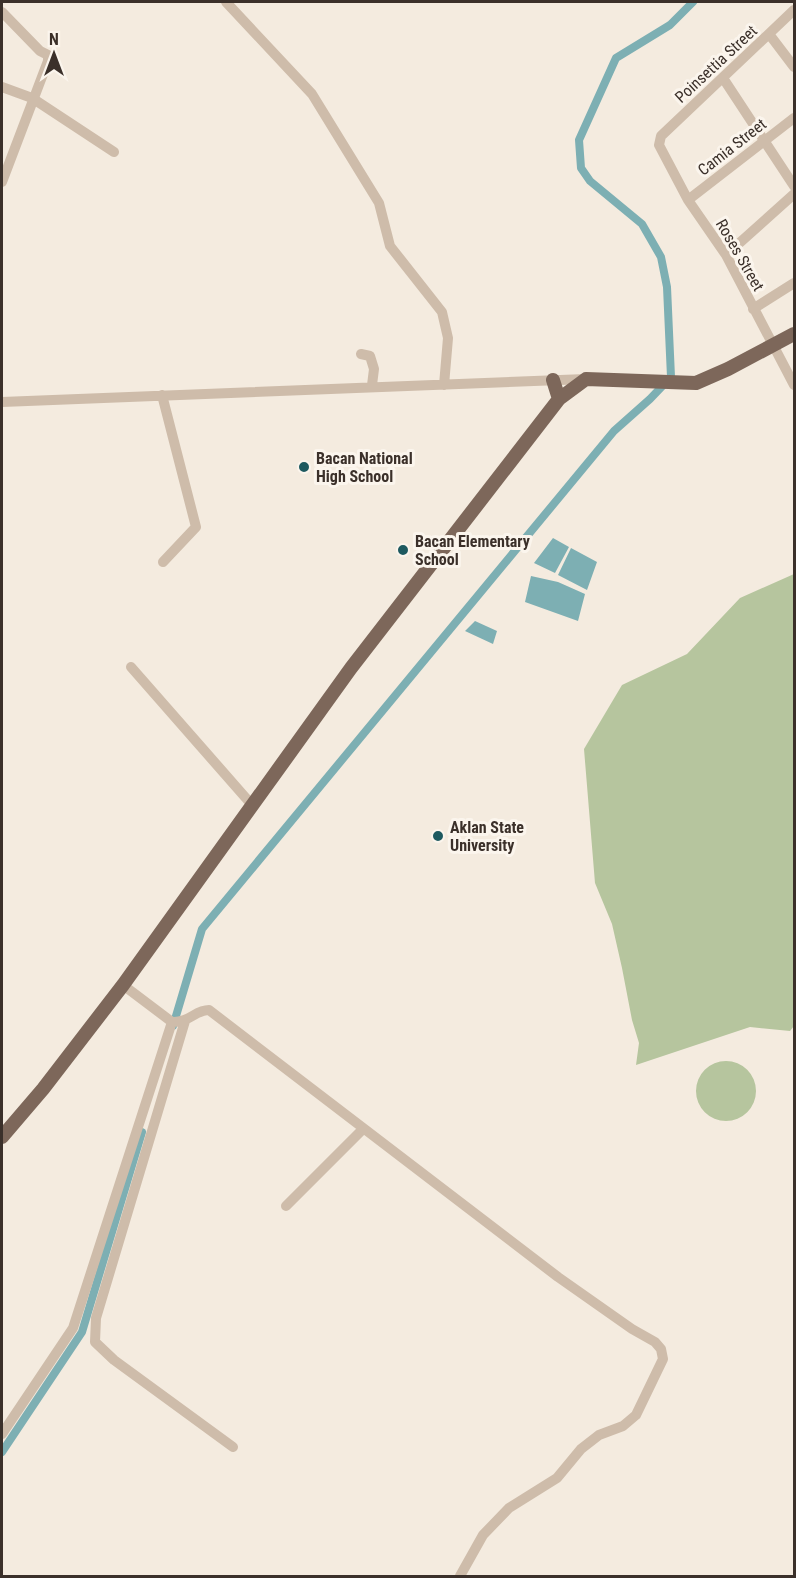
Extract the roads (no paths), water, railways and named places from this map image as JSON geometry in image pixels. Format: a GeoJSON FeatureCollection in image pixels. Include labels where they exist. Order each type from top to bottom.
{"type":"FeatureCollection","features":[{"type":"Feature","properties":{"kind":"main road"},"geometry":{"type":"LineString","coordinates":[[767,346],[795,326]]}},
{"type":"Feature","properties":{"kind":"main road"},"geometry":{"type":"LineString","coordinates":[[2,1137],[43,1089],[123,985],[351,668],[559,399],[586,379],[696,382],[710,378],[767,346],[795,334]]}},
{"type":"Feature","properties":{"kind":"main road"},"geometry":{"type":"LineString","coordinates":[[553,380],[559,399]]}},
{"type":"Feature","properties":{"kind":"street"},"geometry":{"type":"LineString","coordinates":[[226,2],[312,94],[379,203],[390,246],[442,312],[448,338],[444,385]]}},
{"type":"Feature","properties":{"kind":"street","name":"Poinsettia Street"},"geometry":{"type":"LineString","coordinates":[[659,141],[795,10]]}},
{"type":"Feature","properties":{"kind":"street"},"geometry":{"type":"LineString","coordinates":[[2,12],[40,51],[48,55],[47,68],[32,98],[2,182]]}},
{"type":"Feature","properties":{"kind":"street"},"geometry":{"type":"LineString","coordinates":[[769,34],[795,67]]}},
{"type":"Feature","properties":{"kind":"street"},"geometry":{"type":"LineString","coordinates":[[723,78],[795,186]]}},
{"type":"Feature","properties":{"kind":"street"},"geometry":{"type":"LineString","coordinates":[[2,87],[32,98],[114,152]]}},
{"type":"Feature","properties":{"kind":"street","name":"Camia Street"},"geometry":{"type":"LineString","coordinates":[[688,200],[795,118]]}},
{"type":"Feature","properties":{"kind":"street","name":"Roses Street"},"geometry":{"type":"LineString","coordinates":[[659,141],[660,149],[688,200],[726,255],[753,309],[767,346],[795,385]]}},
{"type":"Feature","properties":{"kind":"street"},"geometry":{"type":"LineString","coordinates":[[726,255],[795,194]]}},
{"type":"Feature","properties":{"kind":"street"},"geometry":{"type":"LineString","coordinates":[[753,309],[795,283]]}},
{"type":"Feature","properties":{"kind":"street"},"geometry":{"type":"LineString","coordinates":[[361,354],[370,356],[374,369],[372,385]]}},
{"type":"Feature","properties":{"kind":"street"},"geometry":{"type":"LineString","coordinates":[[2,400],[586,379]]}},
{"type":"Feature","properties":{"kind":"street"},"geometry":{"type":"LineString","coordinates":[[162,395],[196,528],[163,562]]}},
{"type":"Feature","properties":{"kind":"street"},"geometry":{"type":"LineString","coordinates":[[131,667],[252,805]]}},
{"type":"Feature","properties":{"kind":"street"},"geometry":{"type":"LineString","coordinates":[[123,985],[177,1022]]}},
{"type":"Feature","properties":{"kind":"street"},"geometry":{"type":"LineString","coordinates":[[2,1434],[73,1328],[177,1022],[203,1010],[209,1010],[362,1130],[558,1277],[655,1342],[663,1356],[655,1381],[636,1415],[623,1426],[599,1435],[581,1449],[557,1478],[508,1508],[483,1535],[460,1576]]}},
{"type":"Feature","properties":{"kind":"street"},"geometry":{"type":"LineString","coordinates":[[177,1022],[96,1318],[95,1342],[114,1360],[233,1447]]}},
{"type":"Feature","properties":{"kind":"street"},"geometry":{"type":"LineString","coordinates":[[286,1206],[362,1130]]}},
{"type":"Feature","properties":{"kind":"water"},"geometry":{"type":"Polygon","coordinates":[[[553,538],[569,547],[555,573],[534,563],[553,538]]]}},
{"type":"Feature","properties":{"kind":"water"},"geometry":{"type":"Polygon","coordinates":[[[571,548],[597,562],[587,590],[558,575],[571,548]]]}},
{"type":"Feature","properties":{"kind":"water"},"geometry":{"type":"Polygon","coordinates":[[[531,576],[558,582],[585,594],[578,621],[525,602],[531,576]]]}},
{"type":"Feature","properties":{"kind":"water"},"geometry":{"type":"Polygon","coordinates":[[[475,621],[497,631],[493,644],[465,631],[475,621]]]}},
{"type":"Feature","properties":{"kind":"waterway"},"geometry":{"type":"LineString","coordinates":[[173,1026],[202,929],[614,431],[671,377],[667,287],[661,257],[642,224],[590,181],[581,168],[579,140],[616,58],[670,25],[693,2]]}},
{"type":"Feature","properties":{"kind":"waterway"},"geometry":{"type":"LineString","coordinates":[[2,1452],[82,1332],[142,1132]]}},
{"type":"Feature","properties":{"kind":"place","name":"Bacan National High School"},"geometry":{"type":"Point","coordinates":[304,467]}},
{"type":"Feature","properties":{"kind":"place","name":"Bacan Elementary School"},"geometry":{"type":"Point","coordinates":[403,550]}},
{"type":"Feature","properties":{"kind":"place","name":"Aklan State University"},"geometry":{"type":"Point","coordinates":[438,836]}}]}
